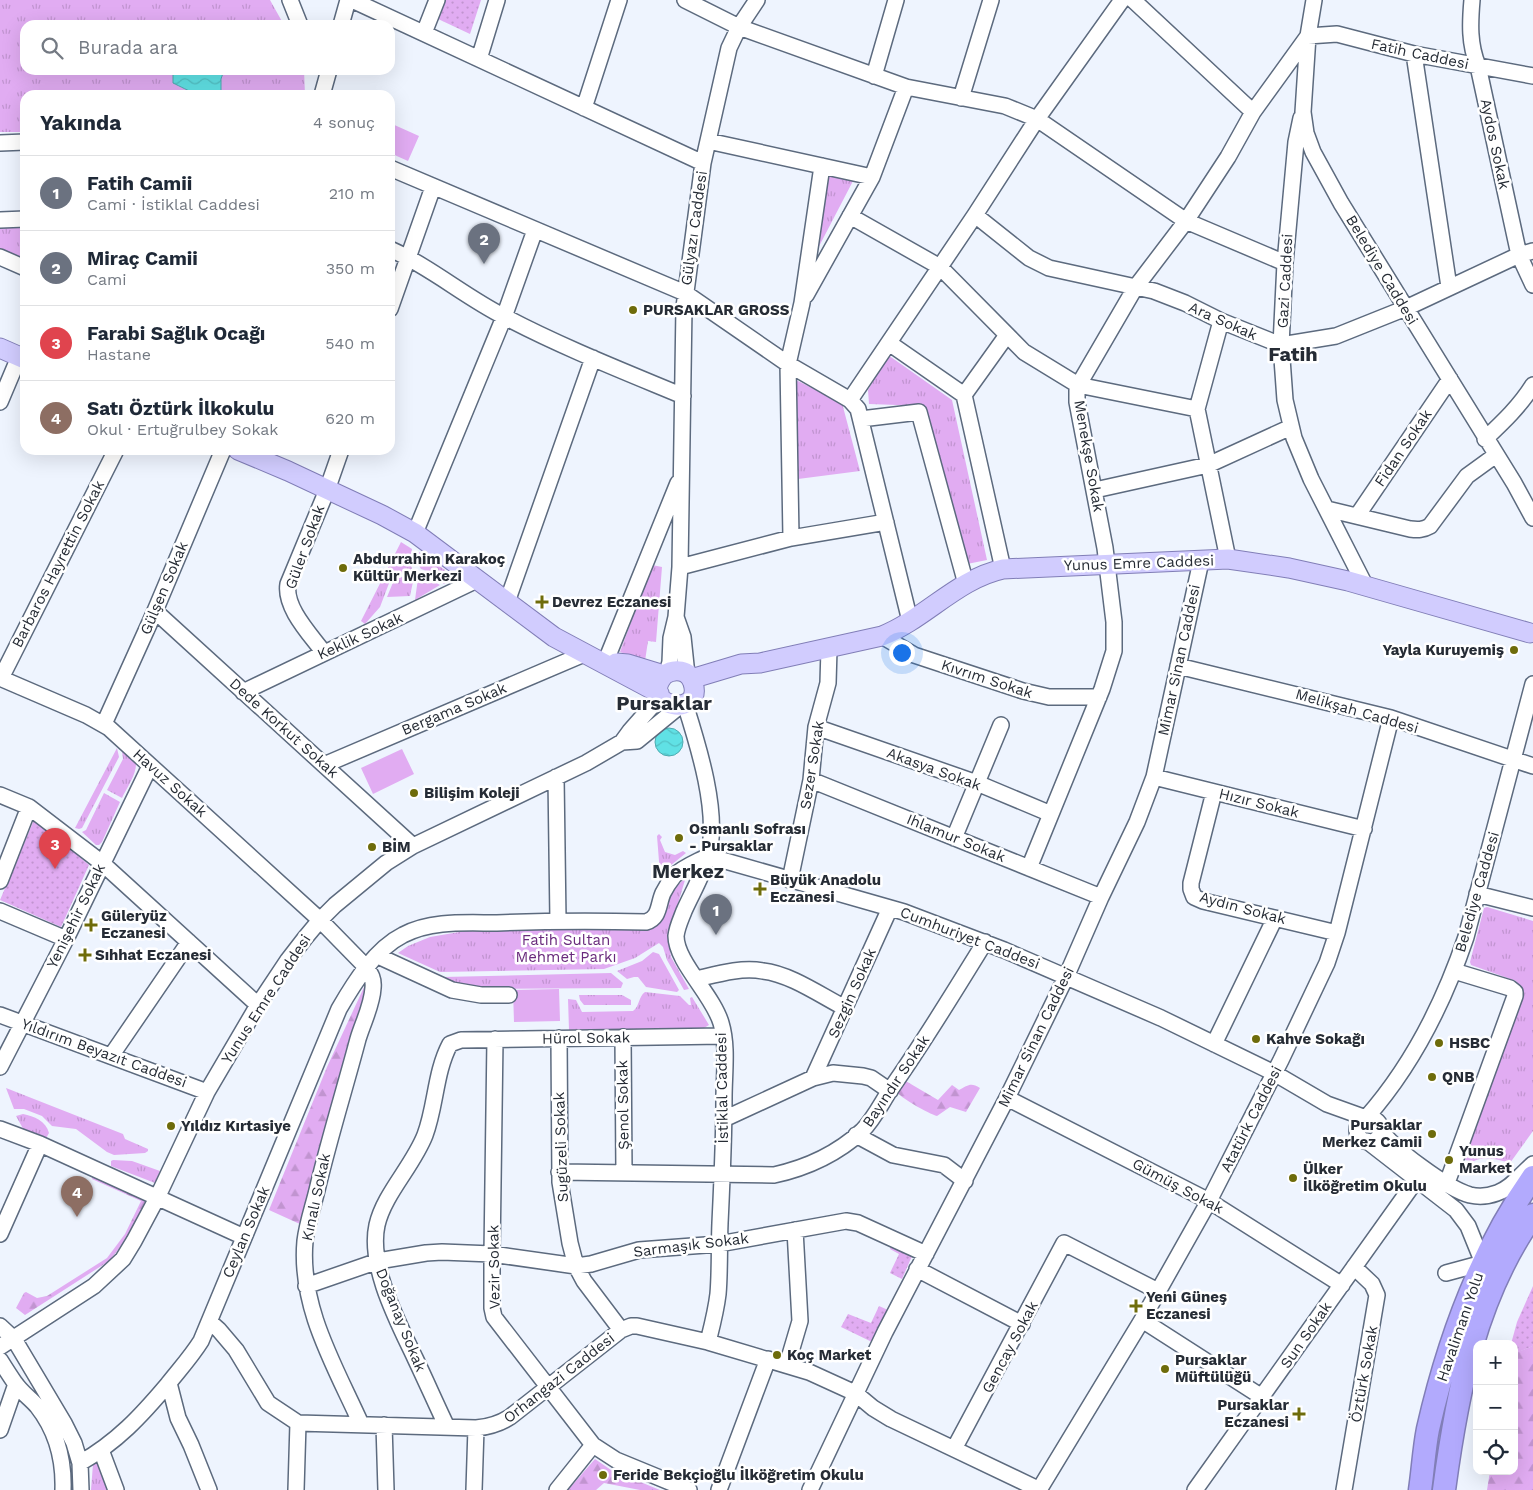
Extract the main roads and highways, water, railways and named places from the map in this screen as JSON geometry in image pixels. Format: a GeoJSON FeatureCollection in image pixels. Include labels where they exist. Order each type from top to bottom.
{"type":"FeatureCollection","features":[{"type":"Feature","properties":{"kind":"highway","name":"Havalimanı Yolu"},"geometry":{"type":"LineString","coordinates":[[1420,1490],[1428,1431],[1443,1370],[1483,1263],[1502,1226],[1533,1177]]}},
{"type":"Feature","properties":{"kind":"highway"},"geometry":{"type":"LineString","coordinates":[[1444,1490],[1464,1370],[1481,1316],[1495,1281],[1533,1215]]}},
{"type":"Feature","properties":{"kind":"highway"},"geometry":{"type":"LineString","coordinates":[[1489,1340],[1513,1278],[1533,1238]]}},
{"type":"Feature","properties":{"kind":"highway"},"geometry":{"type":"LineString","coordinates":[[1407,1490],[1422,1397],[1430,1368],[1457,1297],[1483,1263]]}},
{"type":"Feature","properties":{"kind":"highway"},"geometry":{"type":"LineString","coordinates":[[1458,1490],[1466,1436],[1477,1385]]}},
{"type":"Feature","properties":{"kind":"main road"},"geometry":{"type":"LineString","coordinates":[[0,348],[20,357]]}},
{"type":"Feature","properties":{"kind":"main road"},"geometry":{"type":"LineString","coordinates":[[249,455],[382,515],[415,533],[554,637],[584,654],[606,663],[628,664],[662,685],[667,704],[676,706],[688,691],[677,670],[662,685]]}},
{"type":"Feature","properties":{"kind":"main road","name":"Yunus Emre Caddesi"},"geometry":{"type":"LineString","coordinates":[[688,691],[706,682],[744,671],[760,663],[882,636],[910,621],[966,584],[985,574],[1003,569],[1228,559],[1289,568],[1365,585],[1532,635]]}},
{"type":"Feature","properties":{"kind":"water"},"geometry":{"type":"Polygon","coordinates":[[[173,75],[222,75],[221,90],[187,90],[173,83],[173,75]]]}},
{"type":"Feature","properties":{"kind":"water"},"geometry":{"type":"Polygon","coordinates":[[[669,728],[679,732],[683,742],[679,752],[669,756],[659,752],[655,742],[659,732],[669,728]]]}},
{"type":"Feature","properties":{"kind":"place","name":"Miraç Camii"},"geometry":{"type":"Point","coordinates":[484,264]}},
{"type":"Feature","properties":{"kind":"place","name":"PURSAKLAR GROSS"},"geometry":{"type":"Point","coordinates":[633,310]}},
{"type":"Feature","properties":{"kind":"place","name":"Abdurrahim Karakoç Kültür Merkezi"},"geometry":{"type":"Point","coordinates":[343,568]}},
{"type":"Feature","properties":{"kind":"place","name":"Devrez Eczanesi"},"geometry":{"type":"Point","coordinates":[542,602]}},
{"type":"Feature","properties":{"kind":"place","name":"Yayla Kuruyemiş"},"geometry":{"type":"Point","coordinates":[1514,650]}},
{"type":"Feature","properties":{"kind":"place","name":"Bilişim Koleji"},"geometry":{"type":"Point","coordinates":[414,793]}},
{"type":"Feature","properties":{"kind":"place","name":"Osmanlı Sofrası - Pursaklar"},"geometry":{"type":"Point","coordinates":[679,838]}},
{"type":"Feature","properties":{"kind":"place","name":"BİM"},"geometry":{"type":"Point","coordinates":[372,847]}},
{"type":"Feature","properties":{"kind":"place","name":"Farabi Sağlık Ocağı"},"geometry":{"type":"Point","coordinates":[55,869]}},
{"type":"Feature","properties":{"kind":"place","name":"Büyük Anadolu Eczanesi"},"geometry":{"type":"Point","coordinates":[760,889]}},
{"type":"Feature","properties":{"kind":"place","name":"Güleryüz Eczanesi"},"geometry":{"type":"Point","coordinates":[91,925]}},
{"type":"Feature","properties":{"kind":"place","name":"Fatih Camii"},"geometry":{"type":"Point","coordinates":[716,935]}},
{"type":"Feature","properties":{"kind":"place","name":"Sıhhat Eczanesi"},"geometry":{"type":"Point","coordinates":[85,955]}},
{"type":"Feature","properties":{"kind":"place","name":"Kahve Sokağı"},"geometry":{"type":"Point","coordinates":[1256,1039]}},
{"type":"Feature","properties":{"kind":"place","name":"HSBC"},"geometry":{"type":"Point","coordinates":[1439,1043]}},
{"type":"Feature","properties":{"kind":"place","name":"QNB"},"geometry":{"type":"Point","coordinates":[1432,1077]}},
{"type":"Feature","properties":{"kind":"place","name":"Yıldız Kırtasiye"},"geometry":{"type":"Point","coordinates":[171,1126]}},
{"type":"Feature","properties":{"kind":"place","name":"Pursaklar Merkez Camii"},"geometry":{"type":"Point","coordinates":[1432,1134]}},
{"type":"Feature","properties":{"kind":"place","name":"Yunus Market"},"geometry":{"type":"Point","coordinates":[1449,1160]}},
{"type":"Feature","properties":{"kind":"place","name":"Ülker İlköğretim Okulu"},"geometry":{"type":"Point","coordinates":[1293,1178]}},
{"type":"Feature","properties":{"kind":"place","name":"Satı Öztürk İlkokulu"},"geometry":{"type":"Point","coordinates":[77,1217]}},
{"type":"Feature","properties":{"kind":"place","name":"Yeni Güneş Eczanesi"},"geometry":{"type":"Point","coordinates":[1136,1306]}},
{"type":"Feature","properties":{"kind":"place","name":"Koç Market"},"geometry":{"type":"Point","coordinates":[777,1355]}},
{"type":"Feature","properties":{"kind":"place","name":"Pursaklar Müftülüğü"},"geometry":{"type":"Point","coordinates":[1165,1369]}},
{"type":"Feature","properties":{"kind":"place","name":"Pursaklar Eczanesi"},"geometry":{"type":"Point","coordinates":[1299,1414]}},
{"type":"Feature","properties":{"kind":"place","name":"Feride Bekçioğlu İlköğretim Okulu"},"geometry":{"type":"Point","coordinates":[603,1475]}},
{"type":"Feature","properties":{"kind":"district","name":"Fatih"},"geometry":{"type":"Point","coordinates":[1293,354]}},
{"type":"Feature","properties":{"kind":"district","name":"Pursaklar"},"geometry":{"type":"Point","coordinates":[664,703]}},
{"type":"Feature","properties":{"kind":"district","name":"Merkez"},"geometry":{"type":"Point","coordinates":[688,871]}},
{"type":"Feature","properties":{"kind":"park label","name":"Fatih Sultan Mehmet Parkı"},"geometry":{"type":"Point","coordinates":[566,948]}}]}
